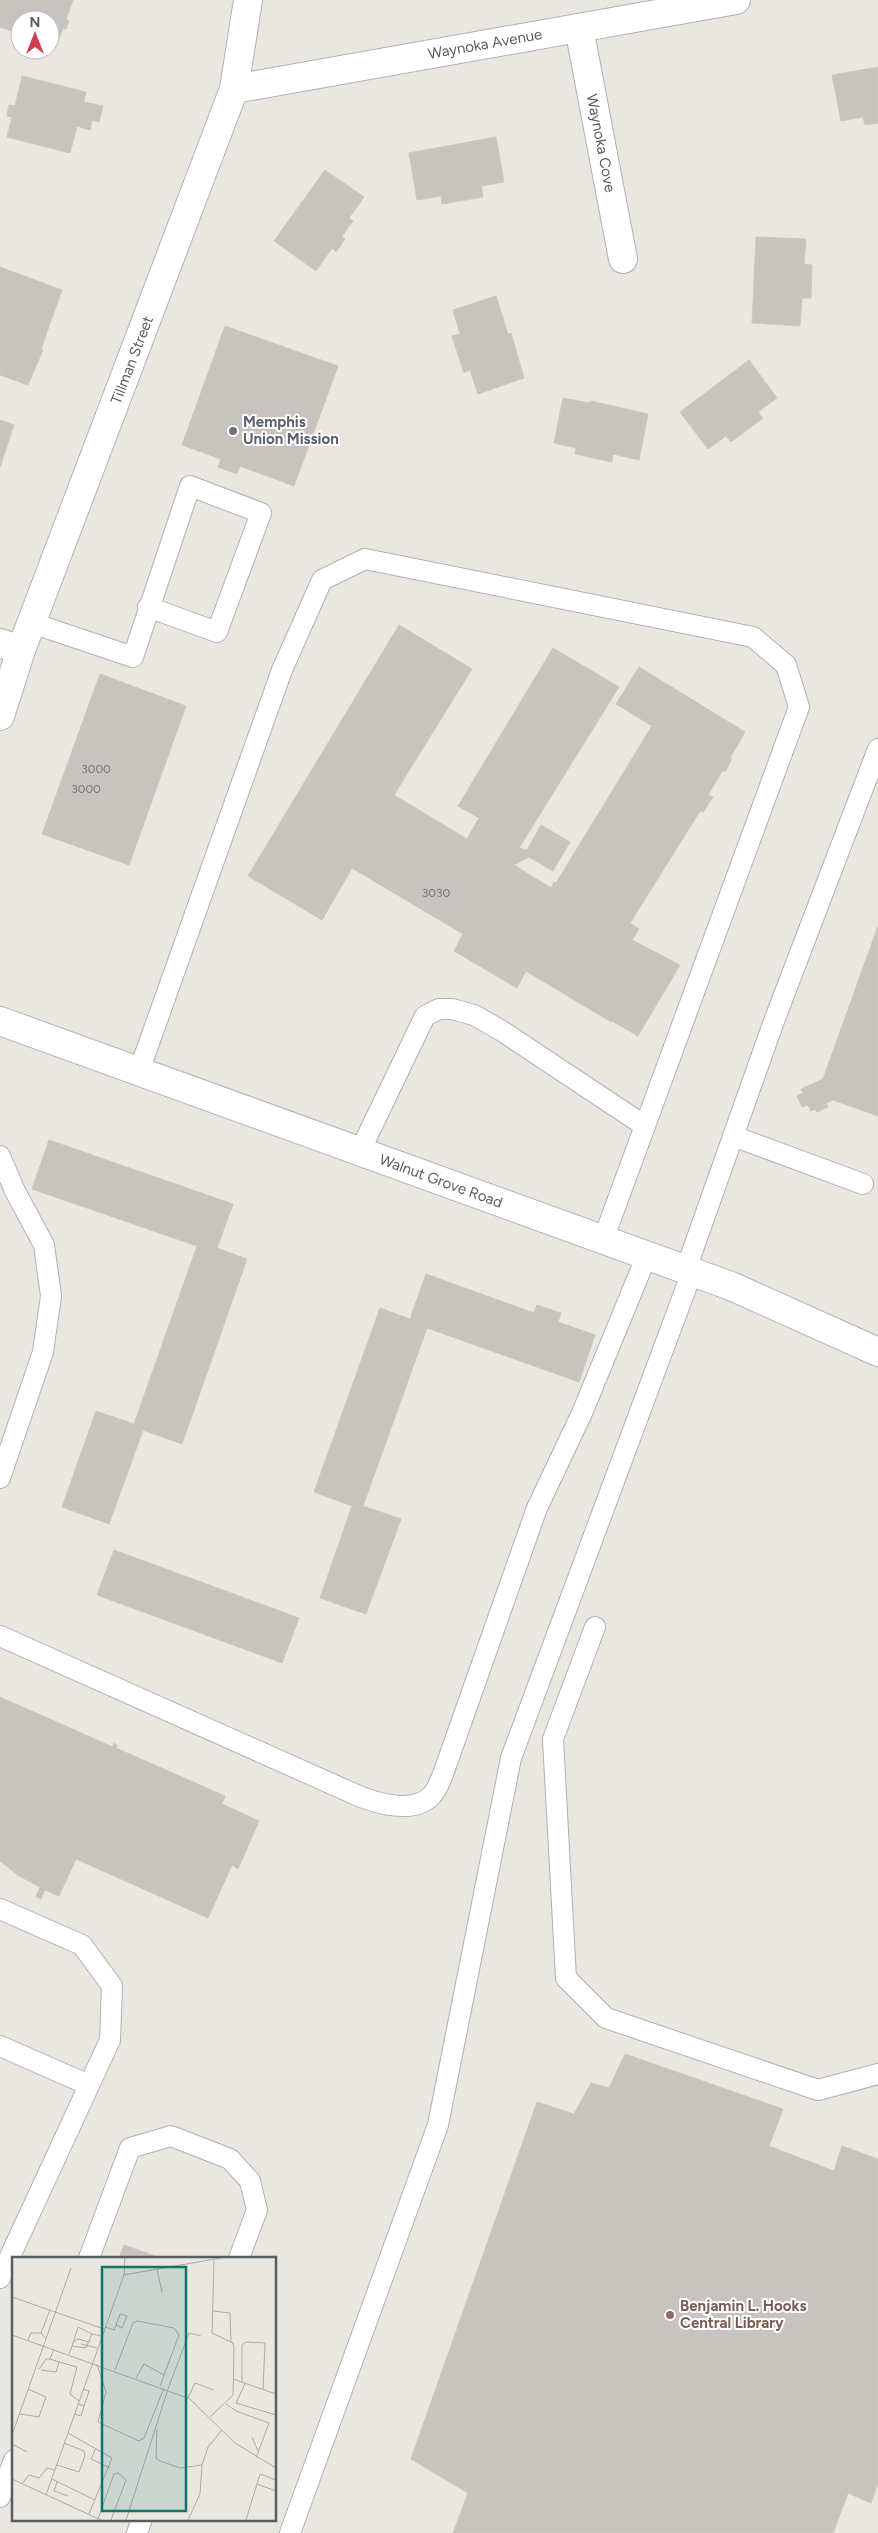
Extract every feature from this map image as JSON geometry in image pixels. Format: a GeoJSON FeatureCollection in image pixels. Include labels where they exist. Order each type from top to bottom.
{"type":"FeatureCollection","features":[{"type":"Feature","properties":{"kind":"main road","name":"Tillman Street"},"geometry":{"type":"LineString","coordinates":[[0,716],[11,646],[32,623],[234,90],[248,0]]}},
{"type":"Feature","properties":{"kind":"main road","name":"Waynoka Avenue"},"geometry":{"type":"LineString","coordinates":[[234,90],[736,0]]}},
{"type":"Feature","properties":{"kind":"main road","name":"Waynoka Cove"},"geometry":{"type":"LineString","coordinates":[[579,28],[623,259]]}},
{"type":"Feature","properties":{"kind":"main road","name":"Walnut Grove Road"},"geometry":{"type":"LineString","coordinates":[[0,1021],[731,1286],[878,1352]]}},
{"type":"Feature","properties":{"kind":"lane"},"geometry":{"type":"LineString","coordinates":[[32,623],[133,657],[148,607],[190,486],[261,513],[217,632],[148,607]]}},
{"type":"Feature","properties":{"kind":"lane"},"geometry":{"type":"LineString","coordinates":[[139,1071],[282,670],[322,580],[365,559],[753,637],[786,666],[799,707],[603,1240]]}},
{"type":"Feature","properties":{"kind":"lane"},"geometry":{"type":"LineString","coordinates":[[290,2533],[438,2125],[510,1758],[689,1271],[733,1136],[876,760]]}},
{"type":"Feature","properties":{"kind":"lane"},"geometry":{"type":"LineString","coordinates":[[360,1151],[425,1016],[439,1009],[452,1009],[481,1019],[645,1126]]}},
{"type":"Feature","properties":{"kind":"lane"},"geometry":{"type":"LineString","coordinates":[[733,1136],[863,1184]]}},
{"type":"Feature","properties":{"kind":"lane"},"geometry":{"type":"LineString","coordinates":[[0,1156],[15,1190],[44,1244],[51,1296],[43,1352],[0,1478]]}},
{"type":"Feature","properties":{"kind":"lane"},"geometry":{"type":"LineString","coordinates":[[0,1636],[361,1797],[386,1806],[411,1805],[431,1796],[443,1774],[538,1508],[582,1413],[647,1256]]}},
{"type":"Feature","properties":{"kind":"lane"},"geometry":{"type":"LineString","coordinates":[[595,1627],[553,1739],[566,1978],[606,2018],[818,2090],[878,2074]]}},
{"type":"Feature","properties":{"kind":"lane"},"geometry":{"type":"LineString","coordinates":[[0,1909],[82,1945],[112,1986],[110,2040],[0,2278]]}},
{"type":"Feature","properties":{"kind":"lane"},"geometry":{"type":"LineString","coordinates":[[0,2046],[89,2085]]}},
{"type":"Feature","properties":{"kind":"lane"},"geometry":{"type":"LineString","coordinates":[[89,2257],[130,2148],[172,2136],[230,2159],[250,2180],[257,2210],[239,2257]]}},
{"type":"Feature","properties":{"kind":"lane"},"geometry":{"type":"LineString","coordinates":[[0,2497],[12,2465]]}},
{"type":"Feature","properties":{"kind":"lane"},"geometry":{"type":"LineString","coordinates":[[137,2533],[142,2520]]}},
{"type":"Feature","properties":{"kind":"building"},"geometry":{"type":"Polygon","coordinates":[[[0,0],[73,0],[66,20],[69,21],[66,29],[63,28],[60,36],[60,10],[10,10],[10,30],[0,27],[0,0]]]}},
{"type":"Feature","properties":{"kind":"building"},"geometry":{"type":"Polygon","coordinates":[[[878,67],[878,123],[865,125],[863,117],[841,121],[832,75],[878,67]]]}},
{"type":"Feature","properties":{"kind":"building"},"geometry":{"type":"Polygon","coordinates":[[[22,76],[86,92],[84,102],[103,106],[99,122],[92,120],[90,130],[77,126],[70,153],[7,137],[12,117],[7,116],[9,105],[15,106],[22,76]]]}},
{"type":"Feature","properties":{"kind":"building"},"geometry":{"type":"Polygon","coordinates":[[[496,137],[504,182],[481,186],[483,197],[442,204],[441,196],[417,200],[409,153],[496,137]]]}},
{"type":"Feature","properties":{"kind":"building"},"geometry":{"type":"Polygon","coordinates":[[[325,170],[364,197],[349,218],[353,221],[342,236],[345,239],[336,252],[332,248],[316,271],[274,241],[325,170]]]}},
{"type":"Feature","properties":{"kind":"building"},"geometry":{"type":"Polygon","coordinates":[[[756,237],[806,239],[804,264],[812,265],[811,298],[802,298],[800,326],[752,323],[756,237]]]}},
{"type":"Feature","properties":{"kind":"building"},"geometry":{"type":"Polygon","coordinates":[[[0,267],[62,290],[41,349],[43,350],[28,385],[0,375],[0,267]]]}},
{"type":"Feature","properties":{"kind":"building"},"geometry":{"type":"Polygon","coordinates":[[[496,296],[508,334],[511,333],[524,378],[478,394],[470,370],[464,373],[452,336],[460,334],[453,310],[496,296]]]}},
{"type":"Feature","properties":{"kind":"building"},"geometry":{"type":"Polygon","coordinates":[[[225,326],[338,366],[294,486],[240,466],[237,474],[218,467],[221,459],[182,445],[225,326]]]}},
{"type":"Feature","properties":{"kind":"building"},"geometry":{"type":"Polygon","coordinates":[[[749,360],[777,398],[758,412],[763,418],[731,442],[726,436],[708,449],[680,412],[749,360]]]}},
{"type":"Feature","properties":{"kind":"building"},"geometry":{"type":"Polygon","coordinates":[[[563,398],[590,403],[591,401],[648,414],[639,460],[613,454],[612,462],[575,454],[576,448],[554,443],[563,398]]]}},
{"type":"Feature","properties":{"kind":"building"},"geometry":{"type":"Polygon","coordinates":[[[0,420],[14,425],[0,467],[0,420]]]}},
{"type":"Feature","properties":{"kind":"building"},"geometry":{"type":"Polygon","coordinates":[[[399,625],[472,669],[394,795],[467,839],[479,818],[458,806],[553,648],[619,687],[519,848],[527,850],[541,825],[570,842],[553,871],[529,857],[514,865],[551,888],[554,882],[556,883],[652,726],[616,704],[639,667],[745,732],[730,758],[732,759],[725,772],[723,770],[708,795],[713,797],[703,812],[700,811],[630,923],[639,929],[632,940],[680,965],[638,1036],[526,971],[517,988],[454,951],[463,934],[352,868],[322,920],[248,876],[399,625]]]}},
{"type":"Feature","properties":{"kind":"building"},"geometry":{"type":"Polygon","coordinates":[[[100,674],[186,706],[129,865],[42,834],[100,674]]]}},
{"type":"Feature","properties":{"kind":"building"},"geometry":{"type":"Polygon","coordinates":[[[878,926],[878,1116],[833,1100],[826,1103],[828,1107],[817,1112],[815,1109],[811,1111],[808,1105],[802,1107],[797,1096],[803,1093],[801,1089],[823,1079],[878,926]]]}},
{"type":"Feature","properties":{"kind":"building"},"geometry":{"type":"Polygon","coordinates":[[[49,1140],[233,1204],[217,1248],[247,1259],[182,1444],[143,1430],[109,1524],[62,1507],[96,1411],[134,1424],[197,1246],[32,1189],[49,1140]]]}},
{"type":"Feature","properties":{"kind":"building"},"geometry":{"type":"Polygon","coordinates":[[[426,1274],[534,1313],[537,1305],[561,1313],[558,1322],[595,1335],[579,1382],[427,1328],[363,1506],[401,1519],[366,1614],[320,1598],[352,1506],[314,1492],[380,1308],[410,1319],[426,1274]]]}},
{"type":"Feature","properties":{"kind":"building"},"geometry":{"type":"Polygon","coordinates":[[[114,1550],[299,1618],[282,1663],[97,1595],[114,1550]]]}},
{"type":"Feature","properties":{"kind":"building"},"geometry":{"type":"Polygon","coordinates":[[[0,1697],[113,1747],[114,1743],[117,1745],[116,1748],[225,1796],[222,1804],[259,1821],[238,1869],[232,1865],[208,1918],[76,1859],[59,1896],[45,1890],[41,1899],[36,1897],[40,1887],[19,1876],[0,1861],[0,1697]]]}},
{"type":"Feature","properties":{"kind":"building","name":"Benjamin L. Hooks Central Library"},"geometry":{"type":"Polygon","coordinates":[[[625,2054],[783,2109],[769,2146],[834,2171],[842,2146],[878,2159],[878,2483],[871,2503],[848,2493],[833,2533],[453,2533],[468,2493],[411,2459],[537,2102],[574,2114],[591,2083],[609,2088],[625,2054]]]}},
{"type":"Feature","properties":{"kind":"building"},"geometry":{"type":"Polygon","coordinates":[[[124,2245],[158,2257],[119,2257],[124,2245]]]}},
{"type":"Feature","properties":{"kind":"place","name":"Memphis Union Mission"},"geometry":{"type":"Point","coordinates":[233,431]}},
{"type":"Feature","properties":{"kind":"place","name":"Benjamin L. Hooks Central Library"},"geometry":{"type":"Point","coordinates":[670,2315]}}]}
